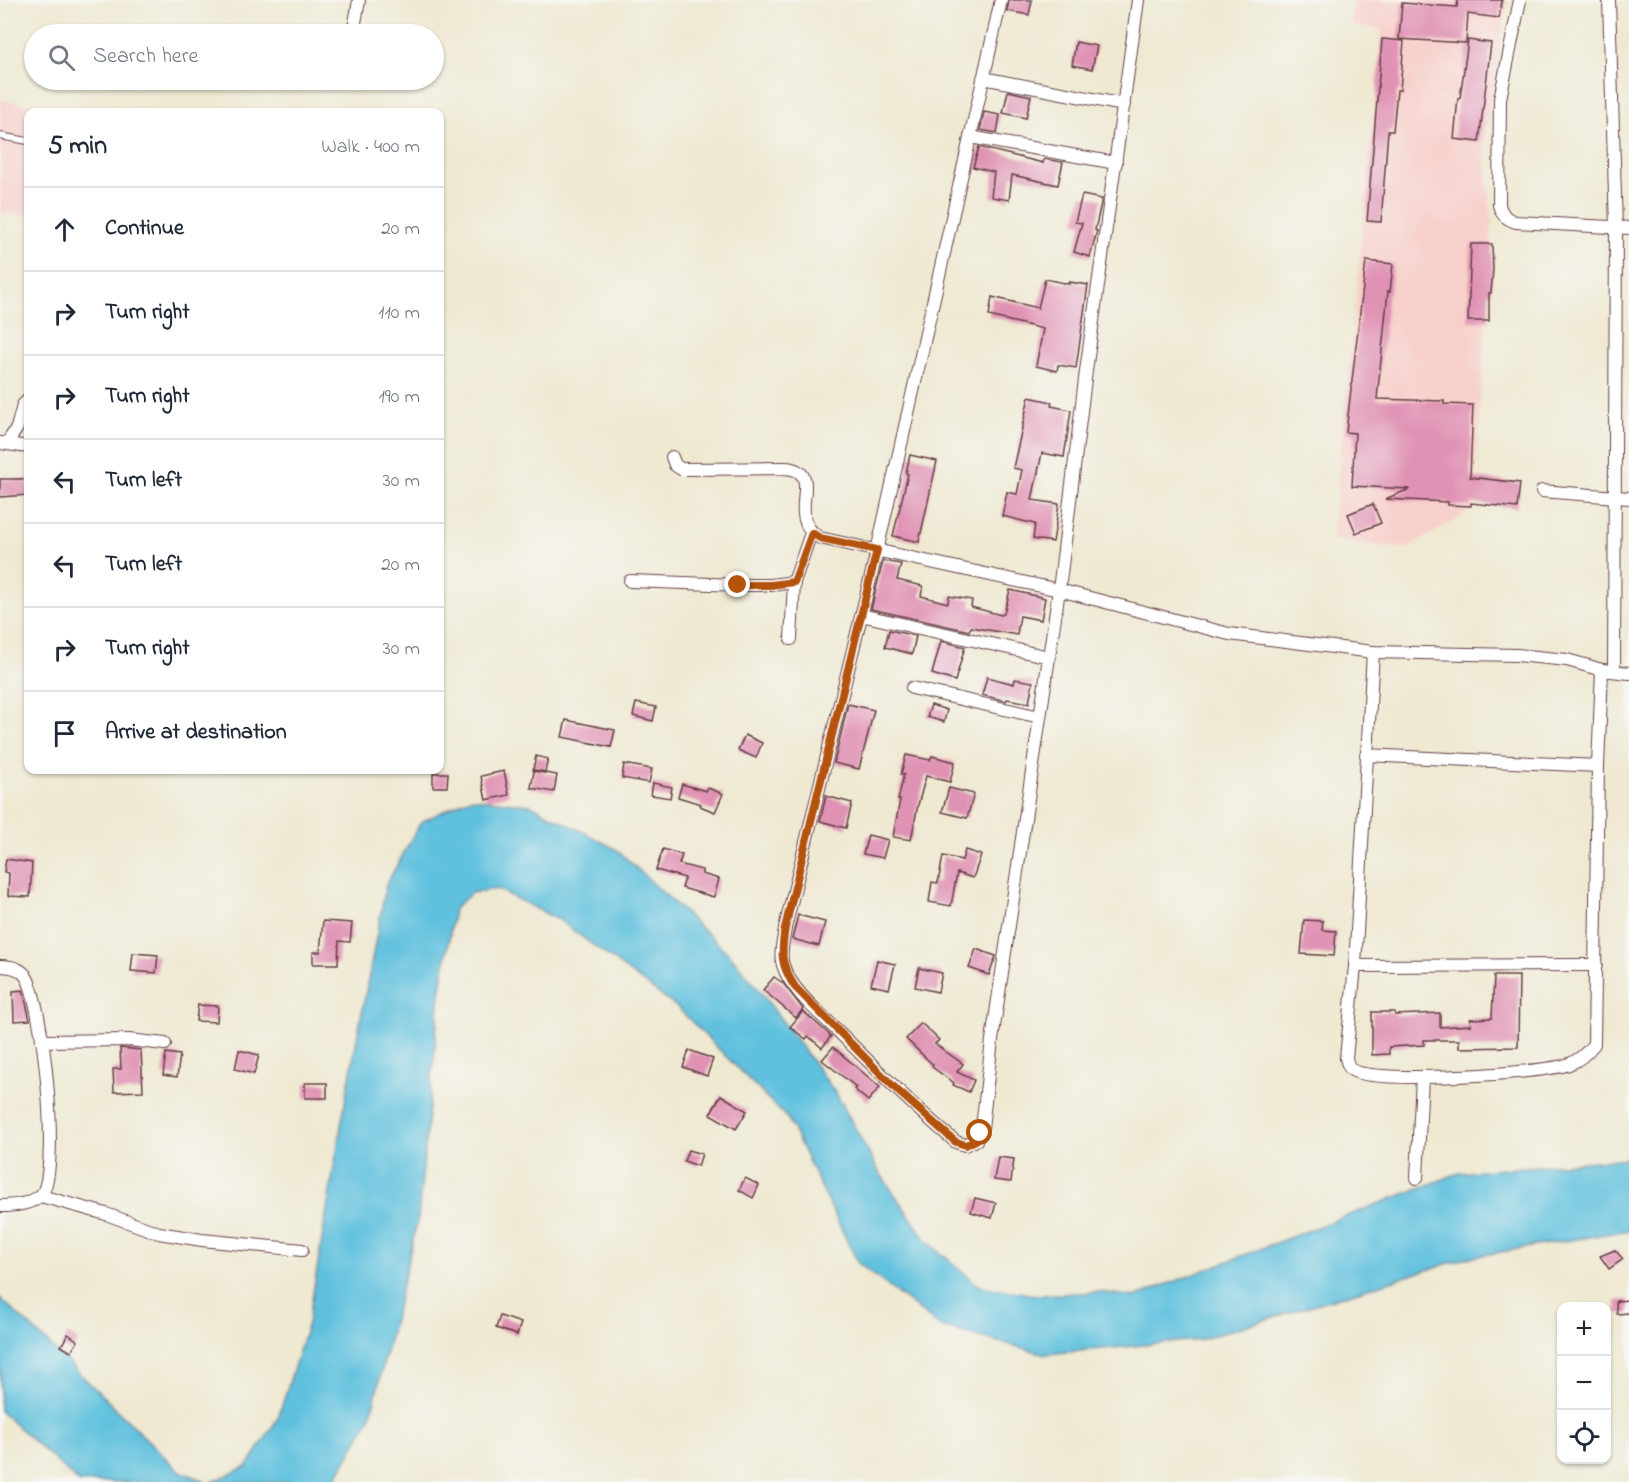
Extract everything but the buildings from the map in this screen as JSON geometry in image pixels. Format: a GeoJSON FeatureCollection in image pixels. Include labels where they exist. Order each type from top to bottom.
{"type":"FeatureCollection","features":[{"type":"Feature","properties":{"kind":"street"},"geometry":{"type":"LineString","coordinates":[[355,24],[359,0]]}},
{"type":"Feature","properties":{"kind":"street"},"geometry":{"type":"LineString","coordinates":[[1001,0],[877,550],[785,928],[781,958],[795,987],[825,1019],[898,1091],[956,1142],[966,1145],[976,1140],[981,1128],[1059,590],[1086,371],[1138,0]]}},
{"type":"Feature","properties":{"kind":"street"},"geometry":{"type":"LineString","coordinates":[[1520,0],[1500,99],[1500,211],[1504,216],[1516,222],[1629,228]]}},
{"type":"Feature","properties":{"kind":"street"},"geometry":{"type":"LineString","coordinates":[[1373,652],[1347,1065],[1352,1070],[1365,1075],[1422,1077],[1537,1071],[1570,1064],[1585,1056],[1594,1044],[1598,766],[1608,670],[1616,498],[1616,228],[1609,0]]}},
{"type":"Feature","properties":{"kind":"street"},"geometry":{"type":"LineString","coordinates":[[983,78],[1124,105]]}},
{"type":"Feature","properties":{"kind":"street"},"geometry":{"type":"LineString","coordinates":[[970,137],[1116,163]]}},
{"type":"Feature","properties":{"kind":"street"},"geometry":{"type":"LineString","coordinates":[[24,404],[16,428],[4,443],[24,446]]}},
{"type":"Feature","properties":{"kind":"street"},"geometry":{"type":"LineString","coordinates":[[672,457],[675,465],[681,469],[796,469],[805,479],[804,519],[812,533],[820,538],[1059,590],[1229,634],[1373,652],[1518,655],[1567,660],[1629,673]]}},
{"type":"Feature","properties":{"kind":"street"},"geometry":{"type":"LineString","coordinates":[[1542,491],[1629,498]]}},
{"type":"Feature","properties":{"kind":"street"},"geometry":{"type":"LineString","coordinates":[[791,639],[794,582],[812,533]]}},
{"type":"Feature","properties":{"kind":"street"},"geometry":{"type":"LineString","coordinates":[[630,581],[738,585],[794,582]]}},
{"type":"Feature","properties":{"kind":"street"},"geometry":{"type":"LineString","coordinates":[[861,615],[1049,657]]}},
{"type":"Feature","properties":{"kind":"street"},"geometry":{"type":"LineString","coordinates":[[912,688],[1040,717]]}},
{"type":"Feature","properties":{"kind":"street"},"geometry":{"type":"LineString","coordinates":[[1366,755],[1598,766]]}},
{"type":"Feature","properties":{"kind":"street"},"geometry":{"type":"LineString","coordinates":[[1355,966],[1596,965]]}},
{"type":"Feature","properties":{"kind":"street"},"geometry":{"type":"LineString","coordinates":[[0,966],[15,968],[27,977],[35,999],[51,1118],[49,1171],[41,1196]]}},
{"type":"Feature","properties":{"kind":"street"},"geometry":{"type":"LineString","coordinates":[[42,1041],[129,1040],[165,1044]]}},
{"type":"Feature","properties":{"kind":"street"},"geometry":{"type":"LineString","coordinates":[[1418,1178],[1422,1077]]}},
{"type":"Feature","properties":{"kind":"street"},"geometry":{"type":"LineString","coordinates":[[0,1206],[23,1203],[41,1196],[105,1214],[159,1233],[202,1240],[302,1250]]}},
{"type":"Feature","properties":{"kind":"lane"},"geometry":{"type":"LineString","coordinates":[[0,136],[24,140]]}},
{"type":"Feature","properties":{"kind":"shaded area"},"geometry":{"type":"Polygon","coordinates":[[[1354,0],[1508,0],[1484,140],[1492,225],[1473,509],[1406,549],[1332,540],[1382,29],[1351,25],[1354,0]]]}},
{"type":"Feature","properties":{"kind":"shaded area"},"geometry":{"type":"Polygon","coordinates":[[[0,100],[45,108],[24,108],[24,215],[0,212],[0,100]]]}},
{"type":"Feature","properties":{"kind":"water"},"geometry":{"type":"Polygon","coordinates":[[[470,798],[531,805],[616,849],[729,954],[760,991],[837,1095],[879,1172],[927,1241],[979,1286],[1036,1295],[1101,1292],[1134,1297],[1459,1173],[1629,1158],[1629,1230],[1466,1258],[1199,1340],[1046,1354],[941,1327],[858,1263],[788,1119],[679,1009],[559,920],[497,889],[471,893],[454,909],[440,994],[418,1218],[371,1416],[334,1482],[212,1482],[248,1466],[278,1418],[308,1323],[344,1108],[386,885],[421,822],[470,798]]]}},
{"type":"Feature","properties":{"kind":"water"},"geometry":{"type":"Polygon","coordinates":[[[0,1298],[178,1470],[206,1482],[79,1482],[0,1411],[0,1298]]]}},
{"type":"Feature","properties":{"kind":"route"},"geometry":{"type":"LineString","coordinates":[[738,585],[794,582],[812,533],[820,538],[877,550],[785,928],[781,958],[795,987],[825,1019],[898,1091],[950,1137],[966,1145],[976,1140],[980,1133]]}}]}
